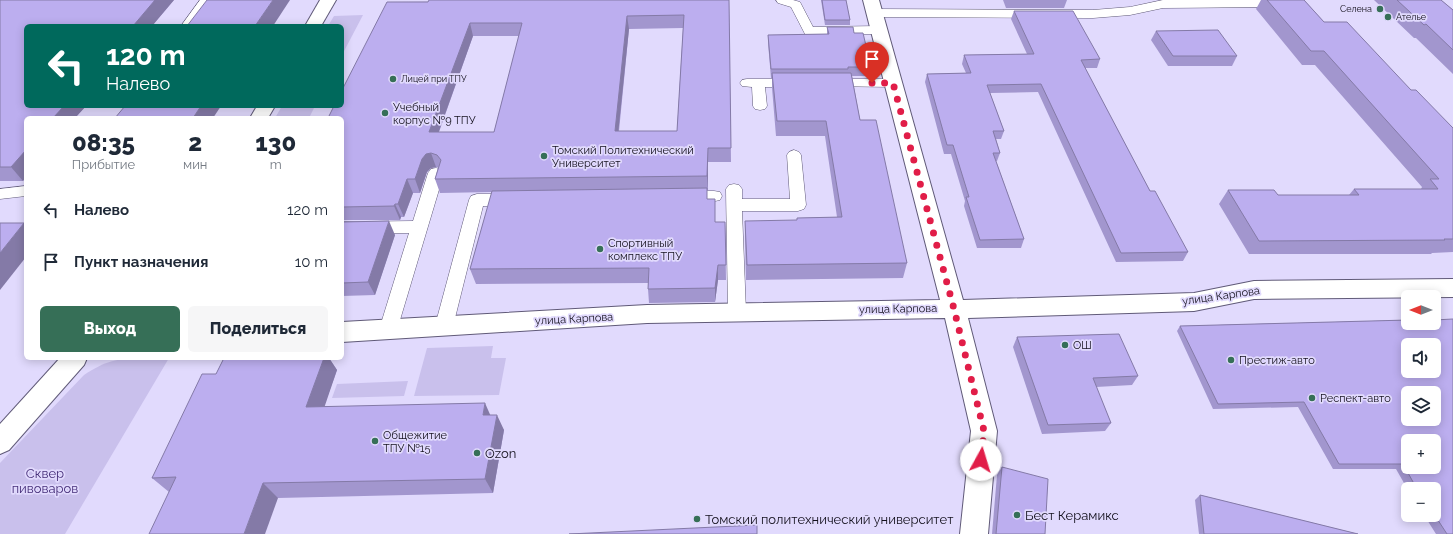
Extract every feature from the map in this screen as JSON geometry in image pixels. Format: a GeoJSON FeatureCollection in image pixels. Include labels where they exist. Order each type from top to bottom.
{"type":"FeatureCollection","features":[{"type":"Feature","properties":{"kind":"street"},"geometry":{"type":"LineString","coordinates":[[314,24],[328,0]]}},
{"type":"Feature","properties":{"kind":"street"},"geometry":{"type":"LineString","coordinates":[[875,14],[954,309],[984,431],[974,534]]}},
{"type":"Feature","properties":{"kind":"street","name":"улица Карпова"},"geometry":{"type":"LineString","coordinates":[[344,332],[647,314],[954,309],[1194,302],[1254,290],[1453,288]]}},
{"type":"Feature","properties":{"kind":"street"},"geometry":{"type":"LineString","coordinates":[[0,442],[73,360]]}},
{"type":"Feature","properties":{"kind":"lane"},"geometry":{"type":"LineString","coordinates":[[188,24],[206,0]]}},
{"type":"Feature","properties":{"kind":"lane"},"geometry":{"type":"LineString","coordinates":[[782,0],[796,5],[810,31],[875,14],[1094,14],[1130,11],[1163,4],[1288,3]]}},
{"type":"Feature","properties":{"kind":"lane"},"geometry":{"type":"LineString","coordinates":[[760,106],[752,83],[893,83]]}},
{"type":"Feature","properties":{"kind":"lane"},"geometry":{"type":"LineString","coordinates":[[737,312],[734,197],[798,205],[794,156]]}},
{"type":"Feature","properties":{"kind":"lane"},"geometry":{"type":"LineString","coordinates":[[388,330],[436,174]]}},
{"type":"Feature","properties":{"kind":"lane"},"geometry":{"type":"LineString","coordinates":[[0,194],[24,191]]}},
{"type":"Feature","properties":{"kind":"lane"},"geometry":{"type":"LineString","coordinates":[[667,197],[714,196]]}},
{"type":"Feature","properties":{"kind":"lane"},"geometry":{"type":"LineString","coordinates":[[444,326],[477,200],[524,199]]}},
{"type":"Feature","properties":{"kind":"lane"},"geometry":{"type":"LineString","coordinates":[[344,228],[419,227]]}},
{"type":"Feature","properties":{"kind":"green space"},"geometry":{"type":"Polygon","coordinates":[[[363,15],[344,51],[344,24],[329,24],[334,16],[363,15]]]}},
{"type":"Feature","properties":{"kind":"green space"},"geometry":{"type":"Polygon","coordinates":[[[281,108],[314,108],[310,116],[276,116],[281,108]]]}},
{"type":"Feature","properties":{"kind":"green space"},"geometry":{"type":"Polygon","coordinates":[[[493,346],[491,358],[506,358],[499,395],[414,396],[427,348],[493,346]]]}},
{"type":"Feature","properties":{"kind":"green space","name":"Сквер пивоваров"},"geometry":{"type":"Polygon","coordinates":[[[168,360],[65,534],[0,534],[0,463],[84,375],[99,366],[112,361],[168,360]]]}},
{"type":"Feature","properties":{"kind":"green space"},"geometry":{"type":"Polygon","coordinates":[[[408,381],[404,396],[332,398],[337,384],[408,381]]]}},
{"type":"Feature","properties":{"kind":"building"},"geometry":{"type":"Polygon","coordinates":[[[0,0],[155,0],[135,24],[24,24],[24,108],[62,108],[55,116],[24,116],[24,152],[11,167],[0,167],[0,0]]]}},
{"type":"Feature","properties":{"kind":"building"},"geometry":{"type":"Polygon","coordinates":[[[207,0],[273,0],[256,24],[189,24],[207,0]]]}},
{"type":"Feature","properties":{"kind":"building"},"geometry":{"type":"Polygon","coordinates":[[[429,0],[729,0],[731,148],[708,148],[707,176],[435,179],[441,160],[437,155],[431,153],[426,154],[422,159],[415,179],[407,179],[398,204],[395,204],[394,206],[344,207],[344,116],[329,116],[333,108],[344,108],[344,86],[387,2],[428,2],[429,0]],[[684,15],[627,16],[615,131],[677,131],[684,15]],[[470,23],[429,132],[494,132],[522,23],[470,23]]]}},
{"type":"Feature","properties":{"kind":"building"},"geometry":{"type":"Polygon","coordinates":[[[822,0],[846,0],[850,20],[825,20],[822,0]]]}},
{"type":"Feature","properties":{"kind":"building"},"geometry":{"type":"Polygon","coordinates":[[[1267,0],[1304,0],[1324,22],[1347,22],[1411,90],[1416,90],[1453,128],[1453,239],[1259,241],[1228,190],[1274,190],[1278,195],[1359,195],[1354,189],[1438,189],[1430,179],[1439,179],[1324,51],[1311,51],[1267,0]]]}},
{"type":"Feature","properties":{"kind":"building"},"geometry":{"type":"Polygon","coordinates":[[[1397,0],[1441,0],[1453,10],[1453,50],[1426,24],[1424,25],[1397,0]]]}},
{"type":"Feature","properties":{"kind":"building"},"geometry":{"type":"Polygon","coordinates":[[[1014,11],[1073,11],[1100,59],[1081,60],[1150,191],[1155,191],[1188,252],[1121,253],[1041,84],[987,85],[1004,131],[993,131],[1000,153],[993,153],[1024,239],[980,240],[966,197],[969,197],[953,145],[947,145],[927,74],[971,73],[964,55],[1034,54],[1014,11]]]}},
{"type":"Feature","properties":{"kind":"building"},"geometry":{"type":"Polygon","coordinates":[[[827,27],[853,27],[854,33],[863,33],[871,67],[848,67],[848,69],[771,69],[768,35],[829,34],[827,27]]]}},
{"type":"Feature","properties":{"kind":"building"},"geometry":{"type":"Polygon","coordinates":[[[1218,30],[1237,56],[1173,56],[1156,31],[1218,30]]]}},
{"type":"Feature","properties":{"kind":"building"},"geometry":{"type":"Polygon","coordinates":[[[772,73],[851,73],[860,120],[876,120],[907,263],[747,265],[745,221],[842,217],[826,121],[777,121],[772,73]]]}},
{"type":"Feature","properties":{"kind":"building"},"geometry":{"type":"Polygon","coordinates":[[[123,108],[200,108],[194,116],[117,116],[123,108]]]}},
{"type":"Feature","properties":{"kind":"building","name":"Спортивный комплекс ТПУ"},"geometry":{"type":"Polygon","coordinates":[[[707,188],[707,199],[715,199],[715,222],[725,222],[726,265],[718,265],[715,288],[648,289],[649,268],[470,269],[492,191],[707,188]]]}},
{"type":"Feature","properties":{"kind":"building"},"geometry":{"type":"Polygon","coordinates":[[[389,221],[368,282],[344,283],[344,222],[389,221]]]}},
{"type":"Feature","properties":{"kind":"building"},"geometry":{"type":"Polygon","coordinates":[[[0,223],[24,223],[0,253],[0,223]]]}},
{"type":"Feature","properties":{"kind":"building"},"geometry":{"type":"Polygon","coordinates":[[[1453,319],[1453,534],[1447,534],[1439,522],[1441,522],[1441,482],[1413,482],[1409,474],[1441,474],[1441,434],[1401,434],[1401,464],[1339,464],[1304,402],[1218,404],[1180,326],[1401,320],[1401,330],[1441,330],[1441,320],[1453,319]]]}},
{"type":"Feature","properties":{"kind":"building"},"geometry":{"type":"Polygon","coordinates":[[[1119,334],[1138,376],[1093,378],[1111,423],[1048,425],[1017,337],[1119,334]]]}},
{"type":"Feature","properties":{"kind":"building"},"geometry":{"type":"Polygon","coordinates":[[[223,360],[323,360],[306,407],[485,403],[483,415],[497,415],[485,479],[263,483],[244,534],[149,534],[176,477],[152,478],[202,374],[216,374],[223,360]]]}},
{"type":"Feature","properties":{"kind":"building","name":"Бест Керамикс"},"geometry":{"type":"Polygon","coordinates":[[[1002,467],[1048,479],[1045,534],[996,534],[1002,467]]]}},
{"type":"Feature","properties":{"kind":"building"},"geometry":{"type":"Polygon","coordinates":[[[1200,495],[1358,534],[1204,534],[1200,495]]]}},
{"type":"Feature","properties":{"kind":"building"},"geometry":{"type":"Polygon","coordinates":[[[757,525],[757,534],[569,534],[757,525]]]}},
{"type":"Feature","properties":{"kind":"place","name":"Селена"},"geometry":{"type":"Point","coordinates":[1380,9]}},
{"type":"Feature","properties":{"kind":"place","name":"Ателье"},"geometry":{"type":"Point","coordinates":[1388,17]}},
{"type":"Feature","properties":{"kind":"place","name":"Лицей при ТПУ"},"geometry":{"type":"Point","coordinates":[393,79]}},
{"type":"Feature","properties":{"kind":"place","name":"Учебный корпус №9 ТПУ"},"geometry":{"type":"Point","coordinates":[385,113]}},
{"type":"Feature","properties":{"kind":"place","name":"Томский Политехнический Университет"},"geometry":{"type":"Point","coordinates":[544,156]}},
{"type":"Feature","properties":{"kind":"place","name":"Спортивный комплекс ТПУ"},"geometry":{"type":"Point","coordinates":[600,249]}},
{"type":"Feature","properties":{"kind":"place","name":"ОШ"},"geometry":{"type":"Point","coordinates":[1065,345]}},
{"type":"Feature","properties":{"kind":"place","name":"Престиж-авто"},"geometry":{"type":"Point","coordinates":[1231,360]}},
{"type":"Feature","properties":{"kind":"place","name":"Респект-авто"},"geometry":{"type":"Point","coordinates":[1312,398]}},
{"type":"Feature","properties":{"kind":"place","name":"Общежитие ТПУ №15"},"geometry":{"type":"Point","coordinates":[375,441]}},
{"type":"Feature","properties":{"kind":"place","name":"Ozon"},"geometry":{"type":"Point","coordinates":[477,453]}},
{"type":"Feature","properties":{"kind":"place","name":"Бест Керамикс"},"geometry":{"type":"Point","coordinates":[1017,515]}},
{"type":"Feature","properties":{"kind":"place","name":"Томский политехнический университет"},"geometry":{"type":"Point","coordinates":[697,519]}},
{"type":"Feature","properties":{"kind":"route"},"geometry":{"type":"LineString","coordinates":[[872,83],[893,83],[954,309],[984,431],[981,460]]}}]}
